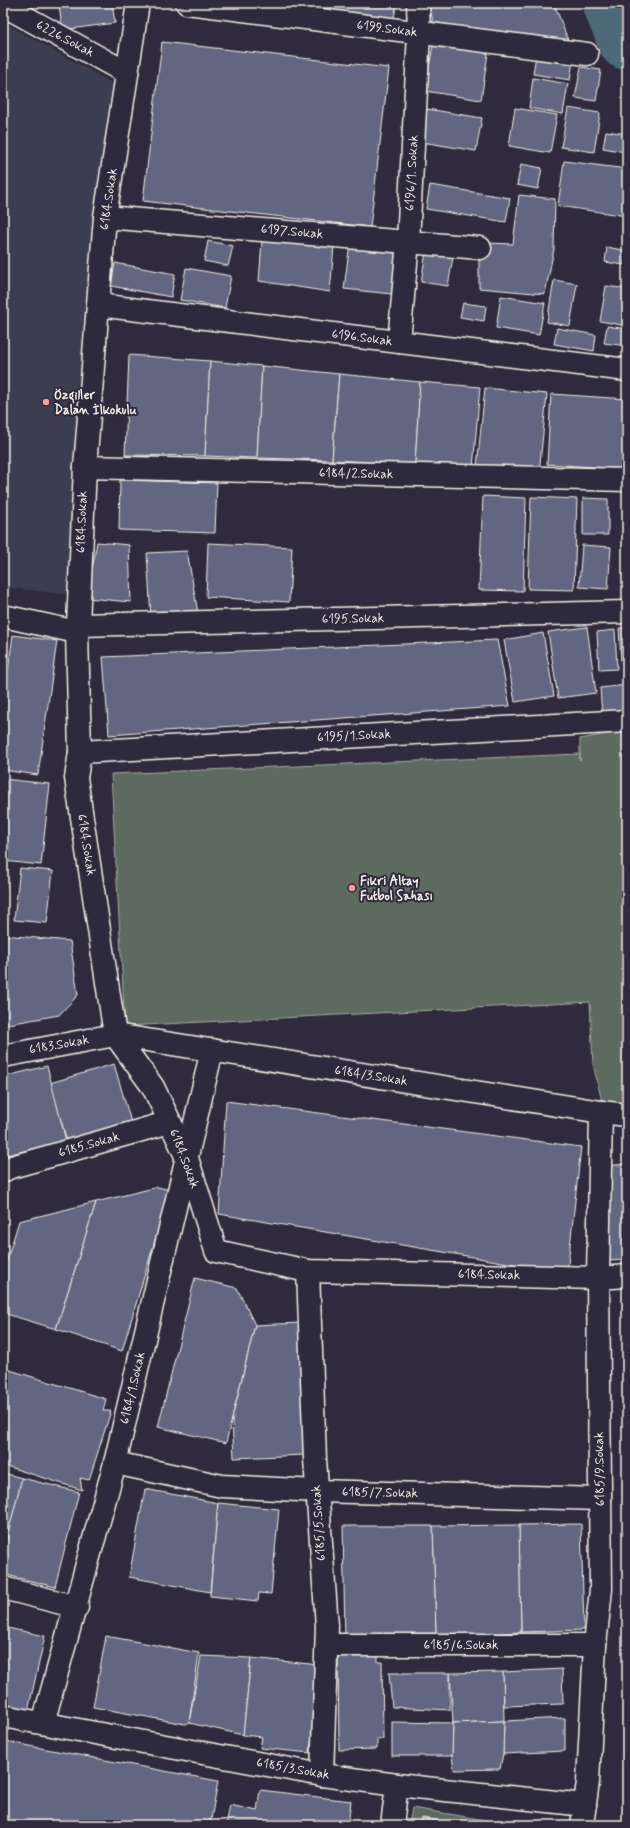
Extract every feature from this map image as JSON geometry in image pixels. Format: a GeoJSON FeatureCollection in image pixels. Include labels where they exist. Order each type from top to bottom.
{"type":"FeatureCollection","features":[{"type":"Feature","properties":{"kind":"street","name":"6184.Sokak"},"geometry":{"type":"LineString","coordinates":[[138,3],[105,216],[85,467],[77,629],[80,752],[76,778],[115,1035],[153,1087],[170,1122],[186,1158],[216,1251],[308,1271],[598,1278],[627,1276]]}},
{"type":"Feature","properties":{"kind":"street","name":"6199.Sokak"},"geometry":{"type":"LineString","coordinates":[[187,3],[587,54]]}},
{"type":"Feature","properties":{"kind":"street","name":"6196/1. Sokak"},"geometry":{"type":"LineString","coordinates":[[399,342],[408,241],[419,33],[418,3]]}},
{"type":"Feature","properties":{"kind":"street","name":"6226.Sokak"},"geometry":{"type":"LineString","coordinates":[[3,5],[128,73]]}},
{"type":"Feature","properties":{"kind":"street","name":"6197.Sokak"},"geometry":{"type":"LineString","coordinates":[[105,216],[480,248]]}},
{"type":"Feature","properties":{"kind":"street","name":"6196.Sokak"},"geometry":{"type":"LineString","coordinates":[[98,305],[627,370]]}},
{"type":"Feature","properties":{"kind":"street","name":"6184/2.Sokak"},"geometry":{"type":"LineString","coordinates":[[85,467],[627,480]]}},
{"type":"Feature","properties":{"kind":"street","name":"6195.Sokak"},"geometry":{"type":"LineString","coordinates":[[3,616],[77,629],[627,612]]}},
{"type":"Feature","properties":{"kind":"street","name":"6195/1.Sokak"},"geometry":{"type":"LineString","coordinates":[[80,752],[627,721]]}},
{"type":"Feature","properties":{"kind":"street","name":"6184/3.Sokak"},"geometry":{"type":"LineString","coordinates":[[115,1035],[627,1115]]}},
{"type":"Feature","properties":{"kind":"street","name":"6183.Sokak"},"geometry":{"type":"LineString","coordinates":[[3,1056],[115,1035]]}},
{"type":"Feature","properties":{"kind":"street","name":"6184/1.Sokak"},"geometry":{"type":"LineString","coordinates":[[43,1723],[77,1607],[115,1463],[212,1050]]}},
{"type":"Feature","properties":{"kind":"street","name":"6185/9.Sokak"},"geometry":{"type":"LineString","coordinates":[[584,1815],[588,1782],[595,1644],[602,1589],[598,1278],[601,1112]]}},
{"type":"Feature","properties":{"kind":"street","name":"6185.Sokak"},"geometry":{"type":"LineString","coordinates":[[5,1170],[170,1122]]}},
{"type":"Feature","properties":{"kind":"street","name":"6185/5.Sokak"},"geometry":{"type":"LineString","coordinates":[[308,1271],[317,1492],[327,1645],[322,1775]]}},
{"type":"Feature","properties":{"kind":"street","name":"6185/7.Sokak"},"geometry":{"type":"LineString","coordinates":[[115,1463],[222,1486],[317,1492],[600,1500]]}},
{"type":"Feature","properties":{"kind":"street"},"geometry":{"type":"LineString","coordinates":[[3,1588],[77,1607]]}},
{"type":"Feature","properties":{"kind":"street","name":"6185/6.Sokak"},"geometry":{"type":"LineString","coordinates":[[327,1645],[595,1644]]}},
{"type":"Feature","properties":{"kind":"street","name":"6185/3.Sokak"},"geometry":{"type":"LineString","coordinates":[[3,1716],[322,1775],[397,1785],[584,1815]]}},
{"type":"Feature","properties":{"kind":"street"},"geometry":{"type":"LineString","coordinates":[[392,1825],[397,1785]]}},
{"type":"Feature","properties":{"kind":"shaded area","name":"Özgiller Dalan İlkokulu"},"geometry":{"type":"Polygon","coordinates":[[[3,22],[116,85],[73,595],[3,587],[3,22]]]}},
{"type":"Feature","properties":{"kind":"green space","name":"Fikri Altay Futbol Sahası"},"geometry":{"type":"Polygon","coordinates":[[[627,730],[627,1111],[604,1110],[593,1064],[590,1002],[125,1026],[111,774],[580,754],[580,739],[627,730]]]}},
{"type":"Feature","properties":{"kind":"green space"},"geometry":{"type":"Polygon","coordinates":[[[412,1808],[516,1825],[409,1825],[412,1808]]]}},
{"type":"Feature","properties":{"kind":"building"},"geometry":{"type":"Polygon","coordinates":[[[59,3],[112,3],[115,23],[62,30],[59,3]]]}},
{"type":"Feature","properties":{"kind":"building"},"geometry":{"type":"Polygon","coordinates":[[[293,3],[397,3],[393,22],[293,3]]]}},
{"type":"Feature","properties":{"kind":"building"},"geometry":{"type":"Polygon","coordinates":[[[429,3],[554,3],[571,48],[433,22],[429,3]]]}},
{"type":"Feature","properties":{"kind":"building"},"geometry":{"type":"Polygon","coordinates":[[[162,42],[389,68],[370,227],[143,201],[162,42]]]}},
{"type":"Feature","properties":{"kind":"building"},"geometry":{"type":"Polygon","coordinates":[[[433,45],[488,53],[481,100],[425,91],[433,45]]]}},
{"type":"Feature","properties":{"kind":"building"},"geometry":{"type":"Polygon","coordinates":[[[536,55],[573,61],[570,80],[533,74],[536,55]]]}},
{"type":"Feature","properties":{"kind":"building"},"geometry":{"type":"Polygon","coordinates":[[[581,67],[601,70],[596,101],[575,98],[581,67]]]}},
{"type":"Feature","properties":{"kind":"building"},"geometry":{"type":"Polygon","coordinates":[[[533,78],[568,84],[563,114],[529,108],[533,78]]]}},
{"type":"Feature","properties":{"kind":"building"},"geometry":{"type":"Polygon","coordinates":[[[515,108],[557,115],[550,153],[509,146],[515,108]]]}},
{"type":"Feature","properties":{"kind":"building"},"geometry":{"type":"Polygon","coordinates":[[[568,108],[600,113],[594,152],[561,147],[568,108]]]}},
{"type":"Feature","properties":{"kind":"building"},"geometry":{"type":"Polygon","coordinates":[[[427,109],[482,118],[476,151],[422,142],[427,109]]]}},
{"type":"Feature","properties":{"kind":"building"},"geometry":{"type":"Polygon","coordinates":[[[606,131],[627,134],[625,152],[603,148],[606,131]]]}},
{"type":"Feature","properties":{"kind":"building"},"geometry":{"type":"Polygon","coordinates":[[[564,161],[627,169],[627,216],[558,206],[564,161]]]}},
{"type":"Feature","properties":{"kind":"building"},"geometry":{"type":"Polygon","coordinates":[[[521,164],[542,168],[538,189],[517,185],[521,164]]]}},
{"type":"Feature","properties":{"kind":"building"},"geometry":{"type":"Polygon","coordinates":[[[430,185],[510,198],[506,222],[426,209],[430,185]]]}},
{"type":"Feature","properties":{"kind":"building"},"geometry":{"type":"Polygon","coordinates":[[[519,195],[555,199],[554,249],[545,294],[479,288],[479,261],[486,253],[488,243],[513,244],[519,195]]]}},
{"type":"Feature","properties":{"kind":"building"},"geometry":{"type":"Polygon","coordinates":[[[208,241],[233,246],[228,266],[204,261],[208,241]]]}},
{"type":"Feature","properties":{"kind":"building"},"geometry":{"type":"Polygon","coordinates":[[[262,241],[334,246],[330,292],[259,281],[262,241]]]}},
{"type":"Feature","properties":{"kind":"building"},"geometry":{"type":"Polygon","coordinates":[[[350,242],[407,249],[401,295],[344,289],[350,242]]]}},
{"type":"Feature","properties":{"kind":"building"},"geometry":{"type":"Polygon","coordinates":[[[607,247],[627,251],[624,265],[605,262],[607,247]]]}},
{"type":"Feature","properties":{"kind":"building"},"geometry":{"type":"Polygon","coordinates":[[[426,252],[453,257],[448,286],[421,282],[426,252]]]}},
{"type":"Feature","properties":{"kind":"building"},"geometry":{"type":"Polygon","coordinates":[[[115,263],[175,274],[171,297],[111,286],[115,263]]]}},
{"type":"Feature","properties":{"kind":"building"},"geometry":{"type":"Polygon","coordinates":[[[186,268],[231,276],[225,308],[180,300],[186,268]]]}},
{"type":"Feature","properties":{"kind":"building"},"geometry":{"type":"Polygon","coordinates":[[[554,280],[577,284],[570,326],[547,322],[554,280]]]}},
{"type":"Feature","properties":{"kind":"building"},"geometry":{"type":"Polygon","coordinates":[[[606,286],[627,289],[627,326],[600,321],[606,286]]]}},
{"type":"Feature","properties":{"kind":"building"},"geometry":{"type":"Polygon","coordinates":[[[501,296],[545,303],[539,335],[496,328],[501,296]]]}},
{"type":"Feature","properties":{"kind":"building"},"geometry":{"type":"Polygon","coordinates":[[[463,303],[486,306],[484,321],[460,317],[463,303]]]}},
{"type":"Feature","properties":{"kind":"building"},"geometry":{"type":"Polygon","coordinates":[[[607,326],[627,329],[627,346],[604,343],[607,326]]]}},
{"type":"Feature","properties":{"kind":"building"},"geometry":{"type":"Polygon","coordinates":[[[557,328],[596,335],[594,351],[554,344],[557,328]]]}},
{"type":"Feature","properties":{"kind":"building"},"geometry":{"type":"Polygon","coordinates":[[[129,355],[210,361],[205,456],[125,455],[129,355]]]}},
{"type":"Feature","properties":{"kind":"building"},"geometry":{"type":"Polygon","coordinates":[[[210,361],[262,366],[257,458],[205,456],[210,361]]]}},
{"type":"Feature","properties":{"kind":"building"},"geometry":{"type":"Polygon","coordinates":[[[262,366],[339,374],[332,460],[257,458],[262,366]]]}},
{"type":"Feature","properties":{"kind":"building"},"geometry":{"type":"Polygon","coordinates":[[[339,374],[420,382],[415,464],[332,460],[339,374]]]}},
{"type":"Feature","properties":{"kind":"building"},"geometry":{"type":"Polygon","coordinates":[[[420,382],[480,387],[473,468],[415,464],[420,382]]]}},
{"type":"Feature","properties":{"kind":"building"},"geometry":{"type":"Polygon","coordinates":[[[485,388],[547,394],[539,473],[477,467],[485,388]]]}},
{"type":"Feature","properties":{"kind":"building"},"geometry":{"type":"Polygon","coordinates":[[[551,394],[627,399],[627,469],[547,464],[551,394]]]}},
{"type":"Feature","properties":{"kind":"building"},"geometry":{"type":"Polygon","coordinates":[[[120,480],[217,483],[215,533],[119,530],[120,480]]]}},
{"type":"Feature","properties":{"kind":"building"},"geometry":{"type":"Polygon","coordinates":[[[483,496],[526,498],[523,591],[479,590],[483,496]]]}},
{"type":"Feature","properties":{"kind":"building"},"geometry":{"type":"Polygon","coordinates":[[[531,497],[577,499],[574,590],[528,589],[531,497]]]}},
{"type":"Feature","properties":{"kind":"building"},"geometry":{"type":"Polygon","coordinates":[[[583,498],[608,499],[608,535],[583,535],[583,498]]]}},
{"type":"Feature","properties":{"kind":"building"},"geometry":{"type":"Polygon","coordinates":[[[97,542],[129,545],[131,602],[87,598],[97,542]]]}},
{"type":"Feature","properties":{"kind":"building"},"geometry":{"type":"Polygon","coordinates":[[[208,543],[292,547],[289,602],[206,597],[208,543]]]}},
{"type":"Feature","properties":{"kind":"building"},"geometry":{"type":"Polygon","coordinates":[[[582,545],[611,547],[608,589],[579,587],[582,545]]]}},
{"type":"Feature","properties":{"kind":"building"},"geometry":{"type":"Polygon","coordinates":[[[187,551],[198,613],[151,617],[147,553],[187,551]]]}},
{"type":"Feature","properties":{"kind":"building"},"geometry":{"type":"Polygon","coordinates":[[[587,627],[596,693],[558,698],[548,632],[587,627]]]}},
{"type":"Feature","properties":{"kind":"building"},"geometry":{"type":"Polygon","coordinates":[[[619,628],[627,628],[627,676],[622,676],[619,628]]]}},
{"type":"Feature","properties":{"kind":"building"},"geometry":{"type":"Polygon","coordinates":[[[615,630],[617,669],[599,670],[597,632],[615,630]]]}},
{"type":"Feature","properties":{"kind":"building"},"geometry":{"type":"Polygon","coordinates":[[[543,633],[554,696],[515,702],[504,640],[543,633]]]}},
{"type":"Feature","properties":{"kind":"building"},"geometry":{"type":"Polygon","coordinates":[[[13,635],[57,641],[38,775],[3,770],[3,704],[13,635]]]}},
{"type":"Feature","properties":{"kind":"building"},"geometry":{"type":"Polygon","coordinates":[[[497,640],[510,706],[109,735],[103,657],[497,640]]]}},
{"type":"Feature","properties":{"kind":"building"},"geometry":{"type":"Polygon","coordinates":[[[627,685],[627,712],[602,715],[600,688],[627,685]]]}},
{"type":"Feature","properties":{"kind":"building"},"geometry":{"type":"Polygon","coordinates":[[[3,779],[50,784],[41,865],[3,861],[3,779]]]}},
{"type":"Feature","properties":{"kind":"building"},"geometry":{"type":"Polygon","coordinates":[[[20,868],[53,871],[47,923],[14,920],[20,868]]]}},
{"type":"Feature","properties":{"kind":"building"},"geometry":{"type":"Polygon","coordinates":[[[3,870],[7,870],[3,905],[3,870]]]}},
{"type":"Feature","properties":{"kind":"building"},"geometry":{"type":"Polygon","coordinates":[[[3,935],[70,941],[78,995],[59,1015],[3,1025],[3,935]]]}},
{"type":"Feature","properties":{"kind":"building"},"geometry":{"type":"Polygon","coordinates":[[[114,1064],[131,1122],[67,1141],[50,1083],[114,1064]]]}},
{"type":"Feature","properties":{"kind":"building"},"geometry":{"type":"Polygon","coordinates":[[[47,1066],[66,1141],[3,1156],[3,1077],[47,1066]]]}},
{"type":"Feature","properties":{"kind":"building"},"geometry":{"type":"Polygon","coordinates":[[[226,1101],[581,1147],[567,1273],[219,1214],[226,1101]]]}},
{"type":"Feature","properties":{"kind":"building"},"geometry":{"type":"Polygon","coordinates":[[[627,1164],[627,1260],[609,1261],[604,1166],[627,1164]]]}},
{"type":"Feature","properties":{"kind":"building"},"geometry":{"type":"Polygon","coordinates":[[[158,1187],[170,1190],[122,1351],[56,1329],[96,1202],[158,1187]]]}},
{"type":"Feature","properties":{"kind":"building"},"geometry":{"type":"Polygon","coordinates":[[[96,1202],[56,1329],[3,1313],[3,1272],[19,1221],[96,1202]]]}},
{"type":"Feature","properties":{"kind":"building"},"geometry":{"type":"Polygon","coordinates":[[[195,1278],[237,1288],[255,1325],[226,1443],[158,1427],[195,1278]]]}},
{"type":"Feature","properties":{"kind":"building"},"geometry":{"type":"Polygon","coordinates":[[[300,1323],[305,1455],[234,1458],[232,1419],[255,1325],[300,1323]]]}},
{"type":"Feature","properties":{"kind":"building"},"geometry":{"type":"Polygon","coordinates":[[[3,1368],[106,1399],[103,1411],[111,1411],[89,1480],[80,1478],[82,1490],[3,1465],[3,1368]]]}},
{"type":"Feature","properties":{"kind":"building"},"geometry":{"type":"Polygon","coordinates":[[[3,1473],[22,1478],[3,1554],[3,1473]]]}},
{"type":"Feature","properties":{"kind":"building"},"geometry":{"type":"Polygon","coordinates":[[[22,1478],[79,1492],[55,1587],[3,1574],[3,1554],[22,1478]]]}},
{"type":"Feature","properties":{"kind":"building"},"geometry":{"type":"Polygon","coordinates":[[[145,1489],[218,1503],[210,1592],[129,1577],[145,1489]]]}},
{"type":"Feature","properties":{"kind":"building"},"geometry":{"type":"Polygon","coordinates":[[[218,1503],[279,1509],[271,1594],[259,1593],[258,1601],[210,1596],[218,1503]]]}},
{"type":"Feature","properties":{"kind":"building"},"geometry":{"type":"Polygon","coordinates":[[[581,1524],[584,1630],[521,1632],[519,1525],[581,1524]]]}},
{"type":"Feature","properties":{"kind":"building"},"geometry":{"type":"Polygon","coordinates":[[[519,1525],[521,1632],[436,1636],[433,1526],[519,1525]]]}},
{"type":"Feature","properties":{"kind":"building"},"geometry":{"type":"Polygon","coordinates":[[[343,1526],[433,1526],[436,1636],[345,1639],[343,1526]]]}},
{"type":"Feature","properties":{"kind":"building"},"geometry":{"type":"Polygon","coordinates":[[[627,1596],[627,1653],[626,1653],[627,1596]]]}},
{"type":"Feature","properties":{"kind":"building"},"geometry":{"type":"Polygon","coordinates":[[[3,1627],[45,1636],[28,1711],[3,1706],[3,1627]]]}},
{"type":"Feature","properties":{"kind":"building"},"geometry":{"type":"Polygon","coordinates":[[[106,1636],[199,1653],[189,1723],[185,1724],[93,1707],[106,1636]]]}},
{"type":"Feature","properties":{"kind":"building"},"geometry":{"type":"Polygon","coordinates":[[[338,1649],[378,1649],[378,1662],[382,1662],[383,1739],[377,1739],[377,1749],[339,1750],[338,1649]]]}},
{"type":"Feature","properties":{"kind":"building"},"geometry":{"type":"Polygon","coordinates":[[[626,1653],[627,1709],[625,1709],[626,1653]]]}},
{"type":"Feature","properties":{"kind":"building"},"geometry":{"type":"Polygon","coordinates":[[[201,1656],[251,1658],[243,1735],[189,1723],[201,1656]]]}},
{"type":"Feature","properties":{"kind":"building"},"geometry":{"type":"Polygon","coordinates":[[[251,1658],[320,1665],[310,1753],[260,1748],[262,1737],[243,1735],[251,1658]]]}},
{"type":"Feature","properties":{"kind":"building"},"geometry":{"type":"Polygon","coordinates":[[[562,1669],[563,1704],[504,1706],[503,1672],[562,1669]]]}},
{"type":"Feature","properties":{"kind":"building"},"geometry":{"type":"Polygon","coordinates":[[[503,1672],[504,1721],[453,1723],[450,1673],[503,1672]]]}},
{"type":"Feature","properties":{"kind":"building"},"geometry":{"type":"Polygon","coordinates":[[[389,1673],[450,1673],[450,1710],[392,1707],[389,1673]]]}},
{"type":"Feature","properties":{"kind":"building"},"geometry":{"type":"Polygon","coordinates":[[[565,1718],[565,1751],[503,1754],[504,1721],[565,1718]]]}},
{"type":"Feature","properties":{"kind":"building"},"geometry":{"type":"Polygon","coordinates":[[[504,1721],[503,1754],[500,1769],[454,1770],[452,1756],[453,1723],[504,1721]]]}},
{"type":"Feature","properties":{"kind":"building"},"geometry":{"type":"Polygon","coordinates":[[[392,1722],[453,1723],[452,1756],[392,1756],[392,1722]]]}},
{"type":"Feature","properties":{"kind":"building"},"geometry":{"type":"Polygon","coordinates":[[[627,1727],[627,1818],[626,1818],[623,1728],[627,1727]]]}},
{"type":"Feature","properties":{"kind":"building"},"geometry":{"type":"Polygon","coordinates":[[[3,1741],[218,1781],[210,1825],[3,1825],[3,1741]]]}},
{"type":"Feature","properties":{"kind":"building"},"geometry":{"type":"Polygon","coordinates":[[[260,1790],[351,1801],[348,1825],[226,1825],[230,1805],[257,1811],[260,1790]]]}},
{"type":"Feature","properties":{"kind":"building"},"geometry":{"type":"Polygon","coordinates":[[[422,1818],[446,1822],[446,1825],[421,1825],[422,1818]]]}},
{"type":"Feature","properties":{"kind":"waterway"},"geometry":{"type":"LineString","coordinates":[[611,3],[627,41]]}},
{"type":"Feature","properties":{"kind":"place","name":"Özgiller Dalan İlkokulu"},"geometry":{"type":"Point","coordinates":[46,402]}},
{"type":"Feature","properties":{"kind":"place","name":"Fikri Altay Futbol Sahası"},"geometry":{"type":"Point","coordinates":[352,888]}}]}
